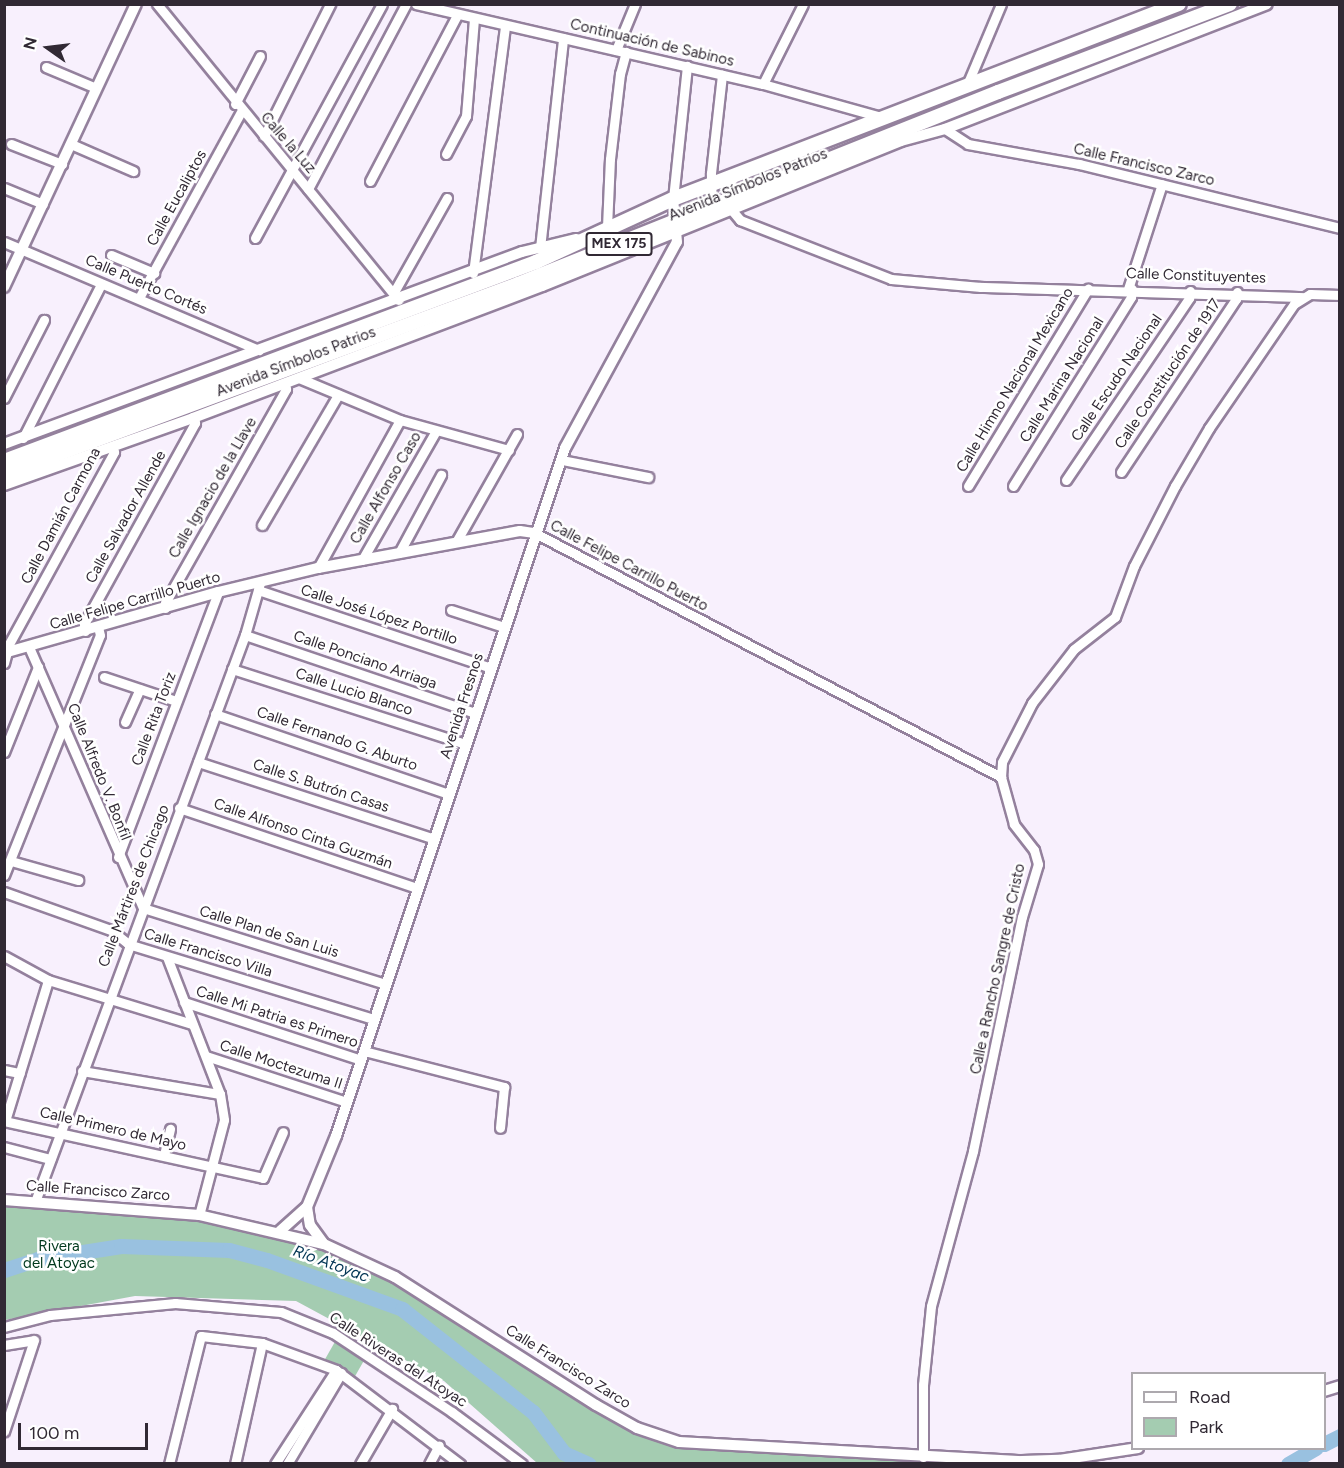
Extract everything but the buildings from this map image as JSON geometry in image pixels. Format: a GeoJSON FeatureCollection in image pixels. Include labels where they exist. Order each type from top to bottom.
{"type":"FeatureCollection","features":[{"type":"Feature","properties":{"kind":"main road","name":"Avenida Símbolos Patrios"},"geometry":{"type":"LineString","coordinates":[[4,461],[536,262],[607,226],[673,199],[1179,4]]}},
{"type":"Feature","properties":{"kind":"main road","name":"Avenida Símbolos Patrios"},"geometry":{"type":"LineString","coordinates":[[4,474],[678,225],[712,206],[1230,4]]}},
{"type":"Feature","properties":{"kind":"main road"},"geometry":{"type":"LineString","coordinates":[[518,284],[542,286]]}},
{"type":"Feature","properties":{"kind":"street","name":"Calle la Luz"},"geometry":{"type":"LineString","coordinates":[[157,4],[241,112],[264,136],[396,296]]}},
{"type":"Feature","properties":{"kind":"street"},"geometry":{"type":"LineString","coordinates":[[264,136],[330,4]]}},
{"type":"Feature","properties":{"kind":"street"},"geometry":{"type":"LineString","coordinates":[[255,238],[382,4]]}},
{"type":"Feature","properties":{"kind":"street"},"geometry":{"type":"LineString","coordinates":[[308,189],[405,4]]}},
{"type":"Feature","properties":{"kind":"street","name":"Continuación de Sabinos"},"geometry":{"type":"LineString","coordinates":[[416,4],[763,84],[881,117]]}},
{"type":"Feature","properties":{"kind":"street"},"geometry":{"type":"LineString","coordinates":[[616,50],[635,4]]}},
{"type":"Feature","properties":{"kind":"street"},"geometry":{"type":"LineString","coordinates":[[763,84],[803,4]]}},
{"type":"Feature","properties":{"kind":"street"},"geometry":{"type":"LineString","coordinates":[[967,85],[1001,4]]}},
{"type":"Feature","properties":{"kind":"street","name":"Avenida Símbolos Patrios"},"geometry":{"type":"LineString","coordinates":[[4,485],[285,384],[542,286],[678,225],[730,208],[902,141],[945,129],[1268,4]]}},
{"type":"Feature","properties":{"kind":"street"},"geometry":{"type":"LineString","coordinates":[[4,287],[132,6]]}},
{"type":"Feature","properties":{"kind":"street"},"geometry":{"type":"LineString","coordinates":[[370,181],[457,15]]}},
{"type":"Feature","properties":{"kind":"street"},"geometry":{"type":"LineString","coordinates":[[446,154],[466,116],[474,19]]}},
{"type":"Feature","properties":{"kind":"street"},"geometry":{"type":"LineString","coordinates":[[473,273],[505,25]]}},
{"type":"Feature","properties":{"kind":"street"},"geometry":{"type":"LineString","coordinates":[[540,248],[563,38]]}},
{"type":"Feature","properties":{"kind":"street"},"geometry":{"type":"LineString","coordinates":[[607,226],[610,159],[620,74],[626,52]]}},
{"type":"Feature","properties":{"kind":"street"},"geometry":{"type":"LineString","coordinates":[[235,104],[260,56]]}},
{"type":"Feature","properties":{"kind":"street"},"geometry":{"type":"LineString","coordinates":[[678,225],[673,199],[687,66]]}},
{"type":"Feature","properties":{"kind":"street"},"geometry":{"type":"LineString","coordinates":[[46,67],[96,88]]}},
{"type":"Feature","properties":{"kind":"street"},"geometry":{"type":"LineString","coordinates":[[712,206],[711,184],[722,75]]}},
{"type":"Feature","properties":{"kind":"street","name":"Calle Eucaliptos"},"geometry":{"type":"LineString","coordinates":[[140,298],[241,112]]}},
{"type":"Feature","properties":{"kind":"street","name":"Calle Francisco Zarco"},"geometry":{"type":"LineString","coordinates":[[945,129],[968,144],[1162,184],[1340,228]]}},
{"type":"Feature","properties":{"kind":"street"},"geometry":{"type":"LineString","coordinates":[[11,144],[62,164]]}},
{"type":"Feature","properties":{"kind":"street"},"geometry":{"type":"LineString","coordinates":[[71,144],[133,171]]}},
{"type":"Feature","properties":{"kind":"street","name":"Calle Marina Nacional"},"geometry":{"type":"LineString","coordinates":[[1013,486],[1131,297],[1130,289],[1162,184]]}},
{"type":"Feature","properties":{"kind":"street"},"geometry":{"type":"LineString","coordinates":[[4,188],[43,204]]}},
{"type":"Feature","properties":{"kind":"street"},"geometry":{"type":"LineString","coordinates":[[396,296],[447,198]]}},
{"type":"Feature","properties":{"kind":"street","name":"Calle Constituyentes"},"geometry":{"type":"LineString","coordinates":[[730,208],[740,220],[891,279],[981,287],[1237,292],[1302,297]]}},
{"type":"Feature","properties":{"kind":"street","name":"Avenida Fresnos"},"geometry":{"type":"LineString","coordinates":[[280,1231],[307,1207],[347,1102],[475,713],[562,460],[673,251],[678,225]]}},
{"type":"Feature","properties":{"kind":"street","name":"Avenida Símbolos Patrios"},"geometry":{"type":"LineString","coordinates":[[4,444],[259,350],[396,296],[473,273],[540,248],[591,236]]}},
{"type":"Feature","properties":{"kind":"street","name":"Calle Puerto Cortés"},"geometry":{"type":"LineString","coordinates":[[4,242],[259,350]]}},
{"type":"Feature","properties":{"kind":"street"},"geometry":{"type":"LineString","coordinates":[[111,255],[153,273]]}},
{"type":"Feature","properties":{"kind":"street"},"geometry":{"type":"LineString","coordinates":[[22,438],[101,284]]}},
{"type":"Feature","properties":{"kind":"street","name":"Calle Himno Nacional Mexicano"},"geometry":{"type":"LineString","coordinates":[[968,486],[1088,289]]}},
{"type":"Feature","properties":{"kind":"street","name":"Calle Escudo Nacional"},"geometry":{"type":"LineString","coordinates":[[1066,480],[1189,298],[1190,291]]}},
{"type":"Feature","properties":{"kind":"street","name":"Calle Constitución de 1917"},"geometry":{"type":"LineString","coordinates":[[1120,472],[1236,299],[1237,292]]}},
{"type":"Feature","properties":{"kind":"street"},"geometry":{"type":"LineString","coordinates":[[1001,777],[1002,762],[1032,704],[1074,649],[1115,616],[1134,566],[1209,428],[1302,297],[1340,295]]}},
{"type":"Feature","properties":{"kind":"street"},"geometry":{"type":"LineString","coordinates":[[4,398],[44,320]]}},
{"type":"Feature","properties":{"kind":"street"},"geometry":{"type":"LineString","coordinates":[[299,378],[400,420],[509,450]]}},
{"type":"Feature","properties":{"kind":"street","name":"Calle Ignacio de la Llave"},"geometry":{"type":"LineString","coordinates":[[165,608],[165,603],[286,389],[285,384]]}},
{"type":"Feature","properties":{"kind":"street"},"geometry":{"type":"LineString","coordinates":[[262,525],[338,395]]}},
{"type":"Feature","properties":{"kind":"street","name":"Calle Salvador Allende"},"geometry":{"type":"LineString","coordinates":[[85,631],[84,624],[195,423],[193,418]]}},
{"type":"Feature","properties":{"kind":"street"},"geometry":{"type":"LineString","coordinates":[[318,568],[400,420]]}},
{"type":"Feature","properties":{"kind":"street","name":"Calle Alfonso Caso"},"geometry":{"type":"LineString","coordinates":[[362,560],[436,431]]}},
{"type":"Feature","properties":{"kind":"street"},"geometry":{"type":"LineString","coordinates":[[456,542],[517,434]]}},
{"type":"Feature","properties":{"kind":"street","name":"Calle Damián Carmona"},"geometry":{"type":"LineString","coordinates":[[6,656],[9,644],[114,452],[112,447]]}},
{"type":"Feature","properties":{"kind":"street"},"geometry":{"type":"LineString","coordinates":[[562,460],[648,477]]}},
{"type":"Feature","properties":{"kind":"street"},"geometry":{"type":"LineString","coordinates":[[399,553],[441,475]]}},
{"type":"Feature","properties":{"kind":"street","name":"Calle Felipe Carrillo Puerto"},"geometry":{"type":"LineString","coordinates":[[6,656],[28,647],[218,592],[259,587],[318,568],[520,531],[536,533],[1001,777]]}},
{"type":"Feature","properties":{"kind":"street","name":"Calle Mártires de Chicago"},"geometry":{"type":"LineString","coordinates":[[36,1199],[107,1000],[245,635],[259,587]]}},
{"type":"Feature","properties":{"kind":"street","name":"Calle José López Portillo"},"geometry":{"type":"LineString","coordinates":[[259,587],[491,668]]}},
{"type":"Feature","properties":{"kind":"street","name":"Calle Rita Toriz"},"geometry":{"type":"LineString","coordinates":[[118,857],[218,592]]}},
{"type":"Feature","properties":{"kind":"street"},"geometry":{"type":"LineString","coordinates":[[451,610],[504,627]]}},
{"type":"Feature","properties":{"kind":"street"},"geometry":{"type":"LineString","coordinates":[[4,875],[100,634],[98,627]]}},
{"type":"Feature","properties":{"kind":"street","name":"Calle Ponciano Arriaga"},"geometry":{"type":"LineString","coordinates":[[245,635],[475,713]]}},
{"type":"Feature","properties":{"kind":"street","name":"Calle Alfredo V. Bonfil"},"geometry":{"type":"LineString","coordinates":[[28,647],[64,724],[118,857],[143,908]]}},
{"type":"Feature","properties":{"kind":"street"},"geometry":{"type":"LineString","coordinates":[[4,752],[38,667]]}},
{"type":"Feature","properties":{"kind":"street","name":"Calle Lucio Blanco"},"geometry":{"type":"LineString","coordinates":[[232,669],[466,744]]}},
{"type":"Feature","properties":{"kind":"street"},"geometry":{"type":"LineString","coordinates":[[104,677],[176,701]]}},
{"type":"Feature","properties":{"kind":"street"},"geometry":{"type":"LineString","coordinates":[[125,722],[140,689]]}},
{"type":"Feature","properties":{"kind":"street","name":"Calle Fernando G. Aburto"},"geometry":{"type":"LineString","coordinates":[[215,714],[449,794]]}},
{"type":"Feature","properties":{"kind":"street","name":"Calle S. Butrón Casas"},"geometry":{"type":"LineString","coordinates":[[198,762],[435,839]]}},
{"type":"Feature","properties":{"kind":"street","name":"Calle a Rancho Sangre de Cristo"},"geometry":{"type":"LineString","coordinates":[[923,1457],[923,1385],[931,1306],[973,1151],[1022,917],[1038,864],[1034,850],[1014,824],[1001,777]]}},
{"type":"Feature","properties":{"kind":"street","name":"Calle Alfonso Cinta Guzmán"},"geometry":{"type":"LineString","coordinates":[[179,808],[417,888]]}},
{"type":"Feature","properties":{"kind":"street"},"geometry":{"type":"LineString","coordinates":[[11,861],[78,880]]}},
{"type":"Feature","properties":{"kind":"street","name":"Calle Francisco Villa"},"geometry":{"type":"LineString","coordinates":[[4,892],[111,930],[128,944],[374,1019]]}},
{"type":"Feature","properties":{"kind":"street","name":"Calle Plan de San Luis"},"geometry":{"type":"LineString","coordinates":[[143,908],[385,984]]}},
{"type":"Feature","properties":{"kind":"street"},"geometry":{"type":"LineString","coordinates":[[4,956],[48,980],[107,1000],[192,1024]]}},
{"type":"Feature","properties":{"kind":"street"},"geometry":{"type":"LineString","coordinates":[[167,957],[206,1056],[219,1094],[224,1120],[214,1168],[199,1215]]}},
{"type":"Feature","properties":{"kind":"street"},"geometry":{"type":"LineString","coordinates":[[5,1120],[48,980]]}},
{"type":"Feature","properties":{"kind":"street","name":"Calle Mi Patria es Primero"},"geometry":{"type":"LineString","coordinates":[[184,1002],[363,1056],[504,1087],[500,1128]]}},
{"type":"Feature","properties":{"kind":"street","name":"Calle Moctezuma II"},"geometry":{"type":"LineString","coordinates":[[206,1056],[347,1102]]}},
{"type":"Feature","properties":{"kind":"street"},"geometry":{"type":"LineString","coordinates":[[4,1070],[20,1073]]}},
{"type":"Feature","properties":{"kind":"street"},"geometry":{"type":"LineString","coordinates":[[82,1071],[219,1094]]}},
{"type":"Feature","properties":{"kind":"street","name":"Calle Primero de Mayo"},"geometry":{"type":"LineString","coordinates":[[5,1120],[214,1168],[266,1177],[284,1132]]}},
{"type":"Feature","properties":{"kind":"street"},"geometry":{"type":"LineString","coordinates":[[164,1155],[170,1129]]}},
{"type":"Feature","properties":{"kind":"street"},"geometry":{"type":"LineString","coordinates":[[4,1147],[50,1159]]}},
{"type":"Feature","properties":{"kind":"street","name":"Calle Francisco Zarco"},"geometry":{"type":"LineString","coordinates":[[4,1200],[36,1199],[199,1215],[280,1231],[324,1244],[395,1277],[637,1428],[679,1442],[735,1448],[969,1461],[1059,1460],[1131,1450]]}},
{"type":"Feature","properties":{"kind":"street"},"geometry":{"type":"LineString","coordinates":[[307,1207],[310,1225],[324,1244]]}},
{"type":"Feature","properties":{"kind":"street","name":"Calle Riveras del Atoyac"},"geometry":{"type":"LineString","coordinates":[[4,1327],[50,1315],[175,1303],[255,1308],[313,1323],[443,1405],[522,1464]]}},
{"type":"Feature","properties":{"kind":"street"},"geometry":{"type":"LineString","coordinates":[[169,1464],[201,1336],[262,1343],[339,1371],[439,1445],[460,1464]]}},
{"type":"Feature","properties":{"kind":"street"},"geometry":{"type":"LineString","coordinates":[[4,1345],[34,1340],[4,1431]]}},
{"type":"Feature","properties":{"kind":"street"},"geometry":{"type":"LineString","coordinates":[[235,1464],[262,1343]]}},
{"type":"Feature","properties":{"kind":"street"},"geometry":{"type":"LineString","coordinates":[[275,1464],[339,1371]]}},
{"type":"Feature","properties":{"kind":"street"},"geometry":{"type":"LineString","coordinates":[[287,1464],[339,1371]]}},
{"type":"Feature","properties":{"kind":"street"},"geometry":{"type":"LineString","coordinates":[[360,1464],[392,1409]]}},
{"type":"Feature","properties":{"kind":"street"},"geometry":{"type":"LineString","coordinates":[[429,1464],[439,1445]]}},
{"type":"Feature","properties":{"kind":"green space","name":"Rivera del Atoyac"},"geometry":{"type":"Polygon","coordinates":[[[4,1201],[129,1206],[280,1231],[395,1277],[596,1405],[679,1442],[955,1463],[537,1463],[444,1381],[296,1301],[135,1296],[5,1320],[4,1201]]]}},
{"type":"Feature","properties":{"kind":"green space"},"geometry":{"type":"Polygon","coordinates":[[[336,1340],[366,1357],[354,1378],[324,1361],[336,1340]]]}},
{"type":"Feature","properties":{"kind":"waterway","name":"Río Atoyac"},"geometry":{"type":"LineString","coordinates":[[4,1270],[38,1259],[121,1246],[229,1250],[267,1260],[402,1309],[533,1412],[564,1453],[589,1464]]}},
{"type":"Feature","properties":{"kind":"waterway","name":"Río Atoyac"},"geometry":{"type":"LineString","coordinates":[[1326,1443],[1340,1436]]}},
{"type":"Feature","properties":{"kind":"waterway","name":"Río Atoyac"},"geometry":{"type":"LineString","coordinates":[[1288,1464],[1312,1450]]}}]}
